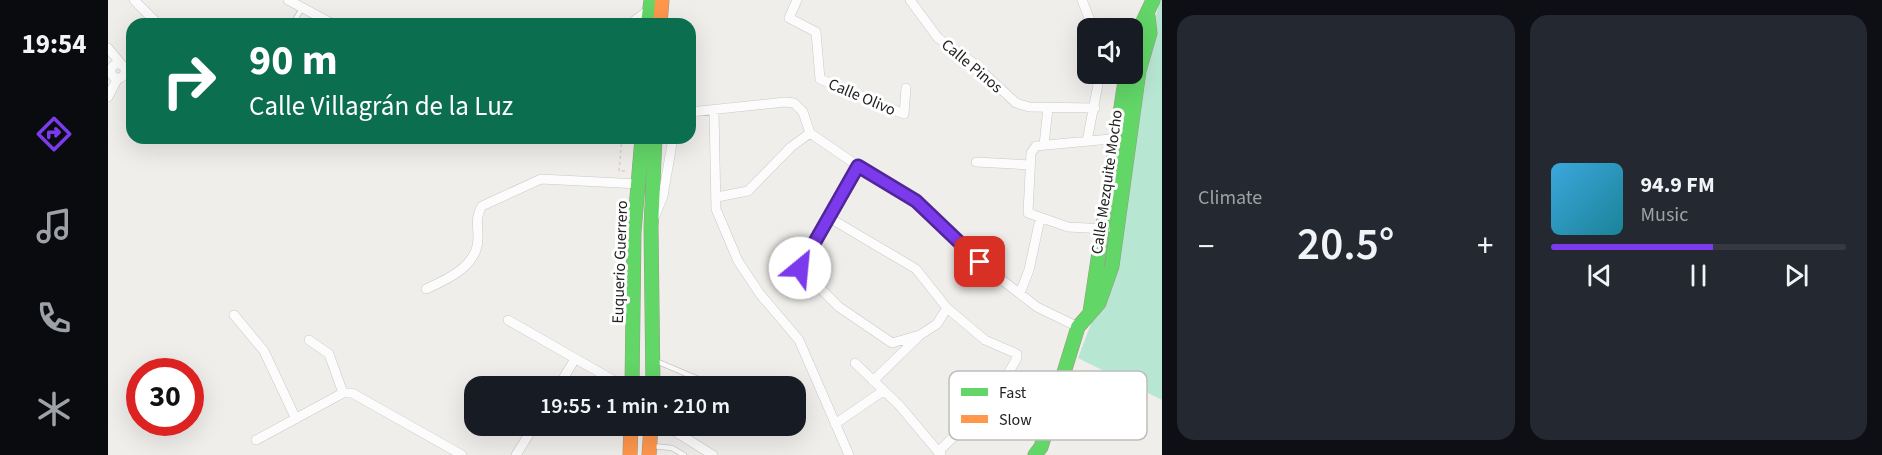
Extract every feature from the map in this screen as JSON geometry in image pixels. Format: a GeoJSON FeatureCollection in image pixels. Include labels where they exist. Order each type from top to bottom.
{"type":"FeatureCollection","features":[{"type":"Feature","properties":{"kind":"main road"},"geometry":{"type":"LineString","coordinates":[[660,18],[662,0]]}},
{"type":"Feature","properties":{"kind":"main road","name":"Calle Mezquite Mocho"},"geometry":{"type":"LineString","coordinates":[[1143,25],[1153,0]]}},
{"type":"Feature","properties":{"kind":"main road","name":"Calle Mezquite Mocho"},"geometry":{"type":"LineString","coordinates":[[1064,371],[1078,327],[1099,303],[1100,285],[1112,266],[1111,230],[1124,138],[1150,33],[1148,16]]}},
{"type":"Feature","properties":{"kind":"main road","name":"Calle Mezquite Mocho"},"geometry":{"type":"LineString","coordinates":[[1121,84],[1124,138]]}},
{"type":"Feature","properties":{"kind":"main road","name":"Euquerio Guerrero"},"geometry":{"type":"LineString","coordinates":[[632,376],[634,232],[642,144]]}},
{"type":"Feature","properties":{"kind":"main road","name":"Euquerio Guerrero"},"geometry":{"type":"LineString","coordinates":[[654,144],[651,227],[655,376]]}},
{"type":"Feature","properties":{"kind":"main road"},"geometry":{"type":"LineString","coordinates":[[630,455],[631,436]]}},
{"type":"Feature","properties":{"kind":"main road"},"geometry":{"type":"LineString","coordinates":[[649,451],[650,436]]}},
{"type":"Feature","properties":{"kind":"main road","name":"Calle Mezquite Mocho"},"geometry":{"type":"LineString","coordinates":[[1035,455],[1043,440]]}},
{"type":"Feature","properties":{"kind":"street"},"geometry":{"type":"LineString","coordinates":[[134,0],[152,18]]}},
{"type":"Feature","properties":{"kind":"street","name":"Calle Olivo"},"geometry":{"type":"LineString","coordinates":[[797,0],[789,18],[816,32],[820,79],[904,114],[906,88]]}},
{"type":"Feature","properties":{"kind":"street","name":"Calle Pinos"},"geometry":{"type":"LineString","coordinates":[[909,0],[938,39],[972,62],[1009,99],[1023,106],[1095,108]]}},
{"type":"Feature","properties":{"kind":"street"},"geometry":{"type":"LineString","coordinates":[[1082,0],[1089,18]]}},
{"type":"Feature","properties":{"kind":"street"},"geometry":{"type":"LineString","coordinates":[[296,3],[322,18]]}},
{"type":"Feature","properties":{"kind":"street"},"geometry":{"type":"LineString","coordinates":[[636,18],[650,5]]}},
{"type":"Feature","properties":{"kind":"street"},"geometry":{"type":"LineString","coordinates":[[108,48],[118,65]]}},
{"type":"Feature","properties":{"kind":"street"},"geometry":{"type":"LineString","coordinates":[[108,55],[118,65]]}},
{"type":"Feature","properties":{"kind":"street"},"geometry":{"type":"LineString","coordinates":[[108,97],[118,78],[111,72],[118,65]]}},
{"type":"Feature","properties":{"kind":"street"},"geometry":{"type":"LineString","coordinates":[[1087,141],[1099,84]]}},
{"type":"Feature","properties":{"kind":"street"},"geometry":{"type":"LineString","coordinates":[[696,112],[794,103],[803,112],[810,133],[858,166],[916,201],[967,250],[1046,314],[1078,327]]}},
{"type":"Feature","properties":{"kind":"street"},"geometry":{"type":"LineString","coordinates":[[1044,145],[1048,108]]}},
{"type":"Feature","properties":{"kind":"street"},"geometry":{"type":"LineString","coordinates":[[714,111],[716,209],[738,261],[760,294],[799,340],[849,455]]}},
{"type":"Feature","properties":{"kind":"street"},"geometry":{"type":"LineString","coordinates":[[717,197],[748,191],[791,147],[810,133]]}},
{"type":"Feature","properties":{"kind":"street"},"geometry":{"type":"LineString","coordinates":[[1111,230],[1068,226],[1040,219],[1028,213],[1030,165],[1033,149],[1044,145],[1124,138]]}},
{"type":"Feature","properties":{"kind":"street"},"geometry":{"type":"LineString","coordinates":[[651,227],[663,195],[672,144]]}},
{"type":"Feature","properties":{"kind":"street"},"geometry":{"type":"LineString","coordinates":[[976,162],[1030,165]]}},
{"type":"Feature","properties":{"kind":"street"},"geometry":{"type":"LineString","coordinates":[[858,166],[801,264],[802,272],[839,307],[892,343]]}},
{"type":"Feature","properties":{"kind":"street"},"geometry":{"type":"LineString","coordinates":[[426,289],[451,277],[475,257],[478,239],[477,213],[482,206],[541,179],[640,178]]}},
{"type":"Feature","properties":{"kind":"street"},"geometry":{"type":"LineString","coordinates":[[828,217],[916,269],[947,308],[986,340],[1017,354],[1009,371]]}},
{"type":"Feature","properties":{"kind":"street"},"geometry":{"type":"LineString","coordinates":[[1020,293],[1029,270],[1040,219]]}},
{"type":"Feature","properties":{"kind":"street"},"geometry":{"type":"LineString","coordinates":[[873,381],[920,335],[937,324],[947,308]]}},
{"type":"Feature","properties":{"kind":"street"},"geometry":{"type":"LineString","coordinates":[[234,315],[264,351],[296,418]]}},
{"type":"Feature","properties":{"kind":"street"},"geometry":{"type":"LineString","coordinates":[[508,320],[605,376]]}},
{"type":"Feature","properties":{"kind":"street"},"geometry":{"type":"LineString","coordinates":[[892,343],[920,335]]}},
{"type":"Feature","properties":{"kind":"street"},"geometry":{"type":"LineString","coordinates":[[309,340],[329,354],[343,393]]}},
{"type":"Feature","properties":{"kind":"street"},"geometry":{"type":"LineString","coordinates":[[891,363],[892,343]]}},
{"type":"Feature","properties":{"kind":"street"},"geometry":{"type":"LineString","coordinates":[[565,376],[575,359]]}},
{"type":"Feature","properties":{"kind":"street"},"geometry":{"type":"LineString","coordinates":[[855,363],[899,405],[939,453],[952,440]]}},
{"type":"Feature","properties":{"kind":"street"},"geometry":{"type":"LineString","coordinates":[[835,424],[883,391]]}},
{"type":"Feature","properties":{"kind":"street"},"geometry":{"type":"LineString","coordinates":[[256,440],[343,393],[358,394],[462,455]]}},
{"type":"Feature","properties":{"kind":"street"},"geometry":{"type":"LineString","coordinates":[[516,455],[528,436]]}},
{"type":"Feature","properties":{"kind":"street"},"geometry":{"type":"LineString","coordinates":[[682,436],[713,455]]}},
{"type":"Feature","properties":{"kind":"lane"},"geometry":{"type":"LineString","coordinates":[[295,18],[296,3]]}},
{"type":"Feature","properties":{"kind":"lane"},"geometry":{"type":"LineString","coordinates":[[653,360],[691,376]]}},
{"type":"Feature","properties":{"kind":"lane"},"geometry":{"type":"LineString","coordinates":[[649,451],[672,448],[684,455]]}},
{"type":"Feature","properties":{"kind":"path"},"geometry":{"type":"LineString","coordinates":[[621,144],[619,171],[640,178]]}},
{"type":"Feature","properties":{"kind":"green space"},"geometry":{"type":"Polygon","coordinates":[[[1160,0],[1162,0],[1162,400],[1147,392],[1147,371],[1104,371],[1078,358],[1105,287],[1138,85],[1143,84],[1143,66],[1160,0]]]}},
{"type":"Feature","properties":{"kind":"traffic: fast"},"geometry":{"type":"LineString","coordinates":[[649,18],[651,0]]}},
{"type":"Feature","properties":{"kind":"traffic: fast"},"geometry":{"type":"LineString","coordinates":[[1143,21],[1153,0]]}},
{"type":"Feature","properties":{"kind":"traffic: fast"},"geometry":{"type":"LineString","coordinates":[[1064,371],[1078,327],[1099,303],[1112,266],[1139,71],[1150,33],[1148,16]]}},
{"type":"Feature","properties":{"kind":"traffic: fast"},"geometry":{"type":"LineString","coordinates":[[1090,312],[1124,84]]}},
{"type":"Feature","properties":{"kind":"traffic: fast"},"geometry":{"type":"LineString","coordinates":[[632,376],[634,232],[641,144]]}},
{"type":"Feature","properties":{"kind":"traffic: fast"},"geometry":{"type":"LineString","coordinates":[[653,376],[651,227],[655,144]]}},
{"type":"Feature","properties":{"kind":"traffic: fast"},"geometry":{"type":"LineString","coordinates":[[1035,455],[1043,440]]}},
{"type":"Feature","properties":{"kind":"traffic: slow"},"geometry":{"type":"LineString","coordinates":[[660,18],[662,0]]}},
{"type":"Feature","properties":{"kind":"traffic: slow"},"geometry":{"type":"LineString","coordinates":[[630,455],[631,436]]}},
{"type":"Feature","properties":{"kind":"traffic: slow"},"geometry":{"type":"LineString","coordinates":[[649,455],[650,436]]}},
{"type":"Feature","properties":{"kind":"route"},"geometry":{"type":"LineString","coordinates":[[800,268],[802,260],[858,166],[916,201],[980,262]]}}]}
